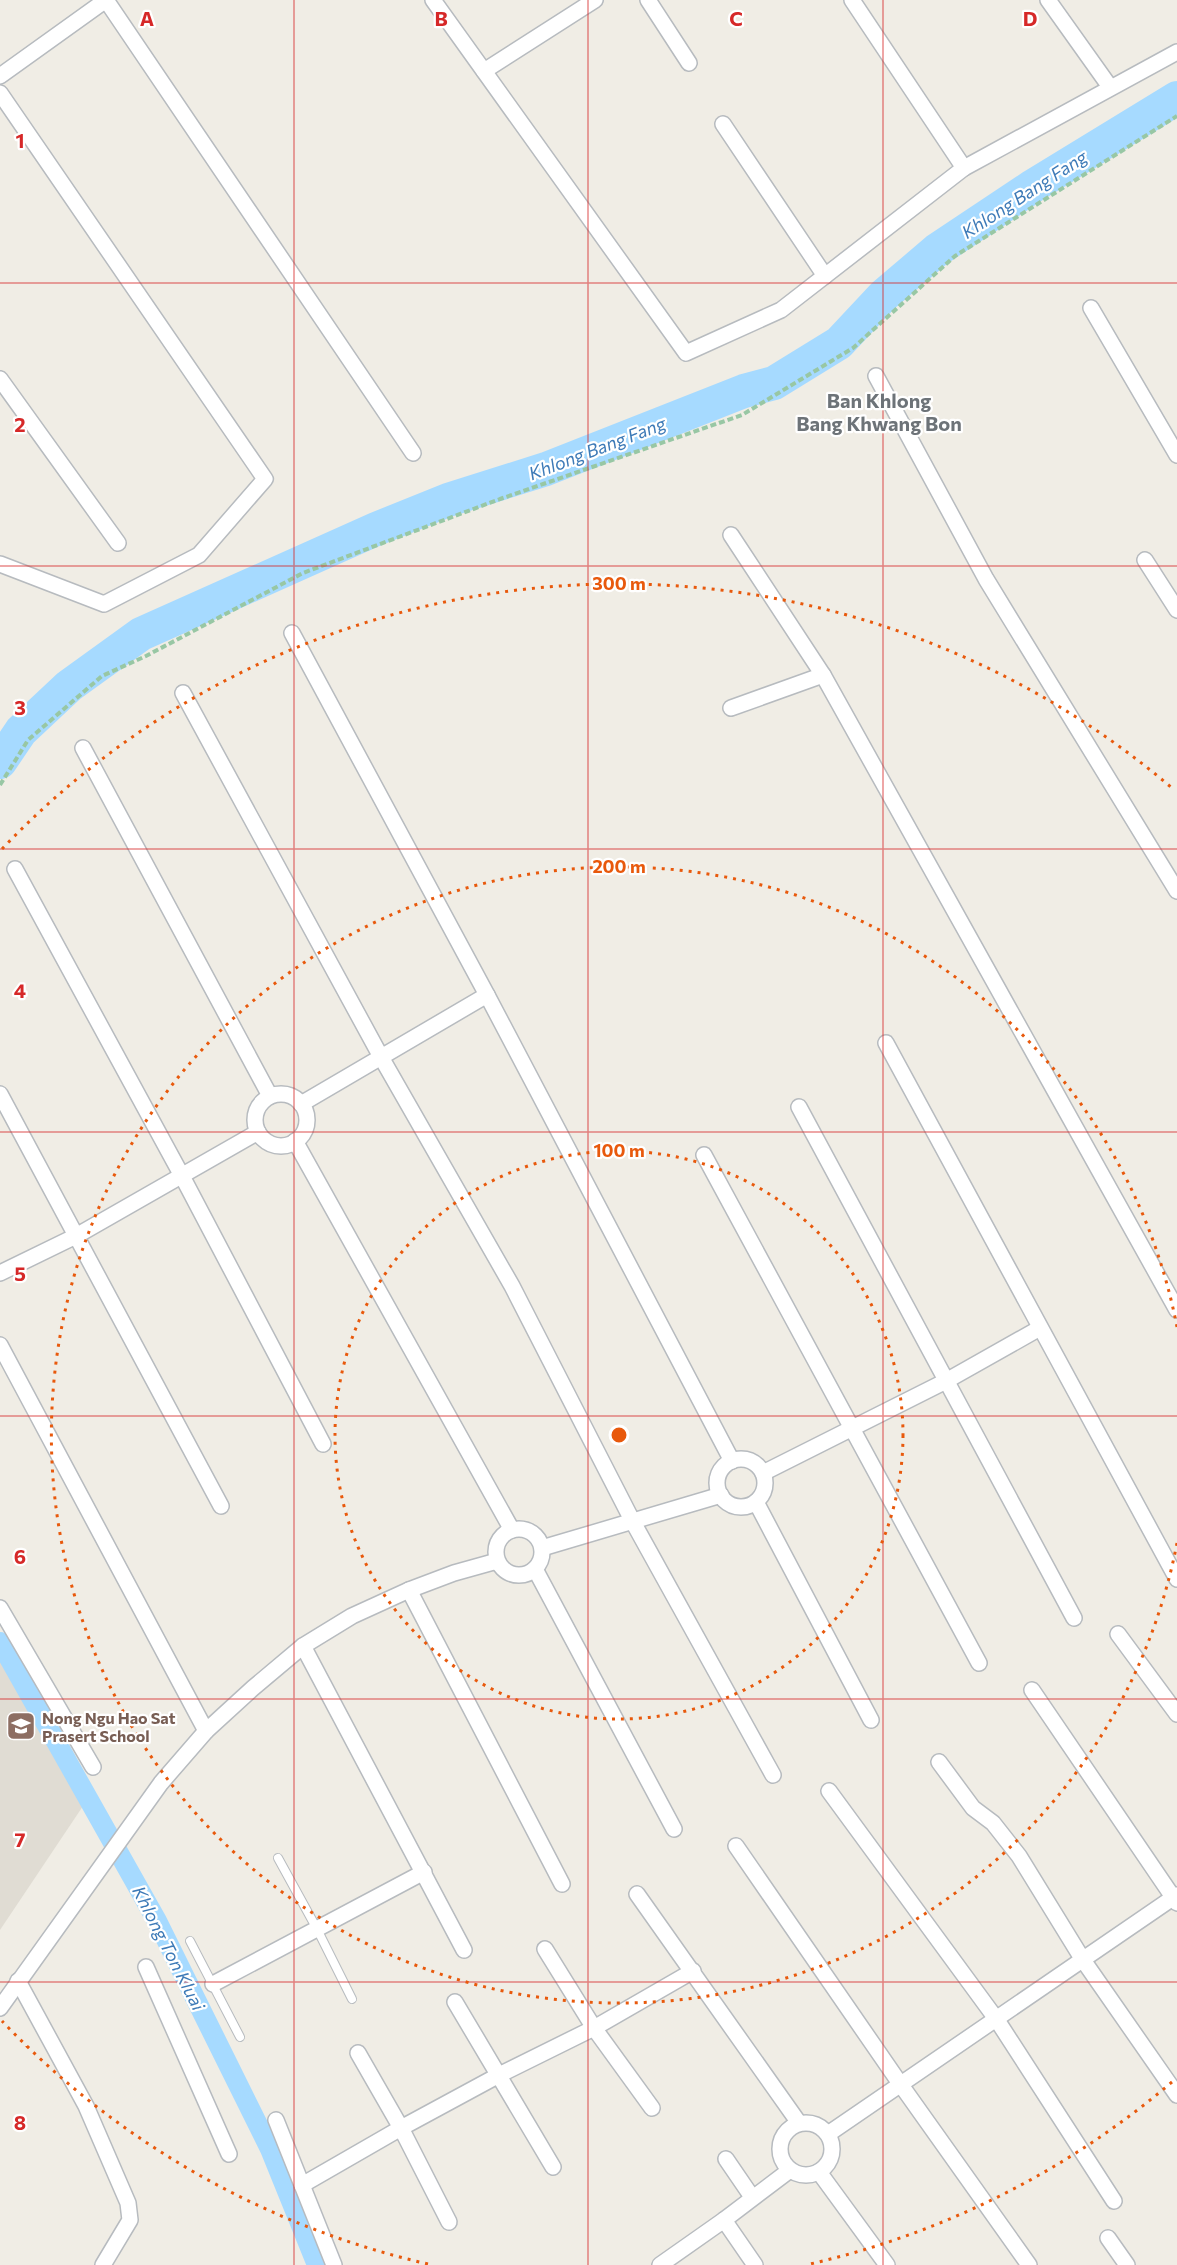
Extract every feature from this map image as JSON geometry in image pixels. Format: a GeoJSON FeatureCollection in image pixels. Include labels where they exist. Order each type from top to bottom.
{"type":"FeatureCollection","features":[{"type":"Feature","properties":{"kind":"street"},"geometry":{"type":"LineString","coordinates":[[0,76],[106,0],[413,453]]}},
{"type":"Feature","properties":{"kind":"street"},"geometry":{"type":"LineString","coordinates":[[433,0],[686,353],[781,310],[964,168],[1177,52]]}},
{"type":"Feature","properties":{"kind":"street"},"geometry":{"type":"LineString","coordinates":[[484,71],[595,0]]}},
{"type":"Feature","properties":{"kind":"street"},"geometry":{"type":"LineString","coordinates":[[648,0],[689,63]]}},
{"type":"Feature","properties":{"kind":"street"},"geometry":{"type":"LineString","coordinates":[[852,0],[964,168]]}},
{"type":"Feature","properties":{"kind":"street"},"geometry":{"type":"LineString","coordinates":[[1048,0],[1110,87]]}},
{"type":"Feature","properties":{"kind":"street"},"geometry":{"type":"LineString","coordinates":[[0,93],[266,479],[199,555],[104,604],[0,564]]}},
{"type":"Feature","properties":{"kind":"street"},"geometry":{"type":"LineString","coordinates":[[723,124],[825,276]]}},
{"type":"Feature","properties":{"kind":"street"},"geometry":{"type":"LineString","coordinates":[[1091,308],[1177,454]]}},
{"type":"Feature","properties":{"kind":"street"},"geometry":{"type":"LineString","coordinates":[[876,376],[986,579],[1177,891]]}},
{"type":"Feature","properties":{"kind":"street"},"geometry":{"type":"LineString","coordinates":[[0,379],[118,543]]}},
{"type":"Feature","properties":{"kind":"street"},"geometry":{"type":"LineString","coordinates":[[731,535],[823,675],[1177,1310]]}},
{"type":"Feature","properties":{"kind":"street"},"geometry":{"type":"LineString","coordinates":[[1145,560],[1177,610]]}},
{"type":"Feature","properties":{"kind":"street"},"geometry":{"type":"LineString","coordinates":[[292,633],[487,995],[732,1461]]}},
{"type":"Feature","properties":{"kind":"street"},"geometry":{"type":"LineString","coordinates":[[731,708],[823,675]]}},
{"type":"Feature","properties":{"kind":"street"},"geometry":{"type":"LineString","coordinates":[[183,693],[381,1057],[512,1286],[633,1522],[773,1775]]}},
{"type":"Feature","properties":{"kind":"street"},"geometry":{"type":"LineString","coordinates":[[83,748],[270,1096]]}},
{"type":"Feature","properties":{"kind":"street"},"geometry":{"type":"LineString","coordinates":[[15,869],[182,1176],[323,1444]]}},
{"type":"Feature","properties":{"kind":"street"},"geometry":{"type":"LineString","coordinates":[[301,1104],[487,995]]}},
{"type":"Feature","properties":{"kind":"street"},"geometry":{"type":"LineString","coordinates":[[886,1044],[1177,1579]]}},
{"type":"Feature","properties":{"kind":"street"},"geometry":{"type":"LineString","coordinates":[[0,1094],[221,1506]]}},
{"type":"Feature","properties":{"kind":"street"},"geometry":{"type":"LineString","coordinates":[[287,1095],[301,1104],[307,1120],[305,1128],[295,1142],[278,1146],[263,1139],[258,1132],[255,1124],[258,1107],[270,1096],[287,1095]]}},
{"type":"Feature","properties":{"kind":"street"},"geometry":{"type":"LineString","coordinates":[[799,1107],[1074,1618]]}},
{"type":"Feature","properties":{"kind":"street"},"geometry":{"type":"LineString","coordinates":[[0,1273],[76,1236],[258,1132]]}},
{"type":"Feature","properties":{"kind":"street"},"geometry":{"type":"LineString","coordinates":[[295,1142],[512,1530]]}},
{"type":"Feature","properties":{"kind":"street"},"geometry":{"type":"LineString","coordinates":[[704,1155],[979,1663]]}},
{"type":"Feature","properties":{"kind":"street"},"geometry":{"type":"LineString","coordinates":[[763,1473],[946,1381],[1040,1328]]}},
{"type":"Feature","properties":{"kind":"street"},"geometry":{"type":"LineString","coordinates":[[0,1345],[206,1731]]}},
{"type":"Feature","properties":{"kind":"street"},"geometry":{"type":"LineString","coordinates":[[745,1459],[752,1462],[763,1473],[765,1488],[762,1496],[756,1502],[741,1507],[726,1502],[721,1495],[718,1488],[720,1473],[732,1461],[745,1459]]}},
{"type":"Feature","properties":{"kind":"street"},"geometry":{"type":"LineString","coordinates":[[542,1548],[721,1495]]}},
{"type":"Feature","properties":{"kind":"street"},"geometry":{"type":"LineString","coordinates":[[756,1502],[871,1720]]}},
{"type":"Feature","properties":{"kind":"street"},"geometry":{"type":"LineString","coordinates":[[512,1530],[528,1531],[539,1541],[542,1548],[542,1556],[535,1569],[529,1574],[514,1575],[501,1568],[497,1561],[495,1553],[500,1539],[512,1530]]}},
{"type":"Feature","properties":{"kind":"street"},"geometry":{"type":"LineString","coordinates":[[0,2008],[161,1783],[206,1731],[303,1646],[352,1616],[409,1590],[454,1573],[497,1561]]}},
{"type":"Feature","properties":{"kind":"street"},"geometry":{"type":"LineString","coordinates":[[535,1569],[674,1829]]}},
{"type":"Feature","properties":{"kind":"street"},"geometry":{"type":"LineString","coordinates":[[409,1590],[562,1884]]}},
{"type":"Feature","properties":{"kind":"street"},"geometry":{"type":"LineString","coordinates":[[0,1608],[93,1767]]}},
{"type":"Feature","properties":{"kind":"street"},"geometry":{"type":"LineString","coordinates":[[1118,1634],[1177,1714]]}},
{"type":"Feature","properties":{"kind":"street"},"geometry":{"type":"LineString","coordinates":[[303,1646],[464,1950]]}},
{"type":"Feature","properties":{"kind":"street"},"geometry":{"type":"LineString","coordinates":[[828,2134],[1176,1898],[1032,1690]]}},
{"type":"Feature","properties":{"kind":"street"},"geometry":{"type":"LineString","coordinates":[[939,1762],[973,1808],[993,1823],[1019,1856],[1083,1960],[1177,2096]]}},
{"type":"Feature","properties":{"kind":"street"},"geometry":{"type":"LineString","coordinates":[[829,1791],[997,2020],[1114,2201]]}},
{"type":"Feature","properties":{"kind":"street"},"geometry":{"type":"LineString","coordinates":[[736,1846],[1029,2265]]}},
{"type":"Feature","properties":{"kind":"street"},"geometry":{"type":"LineString","coordinates":[[213,1984],[424,1872]]}},
{"type":"Feature","properties":{"kind":"street"},"geometry":{"type":"LineString","coordinates":[[637,1894],[799,2123]]}},
{"type":"Feature","properties":{"kind":"street"},"geometry":{"type":"LineString","coordinates":[[545,1949],[594,2028],[652,2108]]}},
{"type":"Feature","properties":{"kind":"street"},"geometry":{"type":"LineString","coordinates":[[146,1967],[229,2154]]}},
{"type":"Feature","properties":{"kind":"street"},"geometry":{"type":"LineString","coordinates":[[302,2185],[499,2075],[594,2028],[693,1971]]}},
{"type":"Feature","properties":{"kind":"street"},"geometry":{"type":"LineString","coordinates":[[18,1981],[86,2106],[128,2203],[130,2220],[103,2265]]}},
{"type":"Feature","properties":{"kind":"street"},"geometry":{"type":"LineString","coordinates":[[455,2002],[553,2168]]}},
{"type":"Feature","properties":{"kind":"street"},"geometry":{"type":"LineString","coordinates":[[358,2053],[401,2128],[449,2222]]}},
{"type":"Feature","properties":{"kind":"street"},"geometry":{"type":"LineString","coordinates":[[276,2120],[334,2265]]}},
{"type":"Feature","properties":{"kind":"street"},"geometry":{"type":"LineString","coordinates":[[810,2122],[820,2126],[828,2134],[833,2144],[828,2165],[819,2172],[804,2176],[790,2170],[781,2158],[779,2144],[786,2130],[799,2123],[810,2122]]}},
{"type":"Feature","properties":{"kind":"street"},"geometry":{"type":"LineString","coordinates":[[726,2159],[752,2198]]}},
{"type":"Feature","properties":{"kind":"street"},"geometry":{"type":"LineString","coordinates":[[660,2265],[790,2170]]}},
{"type":"Feature","properties":{"kind":"street"},"geometry":{"type":"LineString","coordinates":[[819,2172],[887,2265]]}},
{"type":"Feature","properties":{"kind":"street"},"geometry":{"type":"LineString","coordinates":[[724,2220],[755,2265]]}},
{"type":"Feature","properties":{"kind":"street"},"geometry":{"type":"LineString","coordinates":[[1108,2238],[1127,2265]]}},
{"type":"Feature","properties":{"kind":"lane"},"geometry":{"type":"LineString","coordinates":[[278,1858],[352,1999]]}},
{"type":"Feature","properties":{"kind":"lane"},"geometry":{"type":"LineString","coordinates":[[190,1941],[240,2037]]}},
{"type":"Feature","properties":{"kind":"path"},"geometry":{"type":"LineString","coordinates":[[0,785],[28,740],[102,676],[146,656],[303,573],[500,499],[742,415],[853,348],[955,256],[1177,116]]}},
{"type":"Feature","properties":{"kind":"shaded area","name":"Nong Ngu Hao Sat Prasert School"},"geometry":{"type":"Polygon","coordinates":[[[0,1647],[83,1806],[0,1930],[0,1647]]]}},
{"type":"Feature","properties":{"kind":"waterway","name":"Khlong Bang Fang"},"geometry":{"type":"LineString","coordinates":[[0,762],[21,731],[69,686],[141,634],[376,529],[448,500],[546,469],[744,391],[774,383],[839,343],[883,296],[937,250],[1033,186],[1177,98]]}},
{"type":"Feature","properties":{"kind":"waterway","name":"Khlong Ton Kluai"},"geometry":{"type":"LineString","coordinates":[[0,1642],[157,1921],[270,2149],[317,2265]]}},
{"type":"Feature","properties":{"kind":"place","name":"Nong Ngu Hao Sat Prasert School"},"geometry":{"type":"Point","coordinates":[21,1726]}},
{"type":"Feature","properties":{"kind":"district","name":"Ban Khlong Bang Khwang Bon"},"geometry":{"type":"Point","coordinates":[879,412]}}]}
